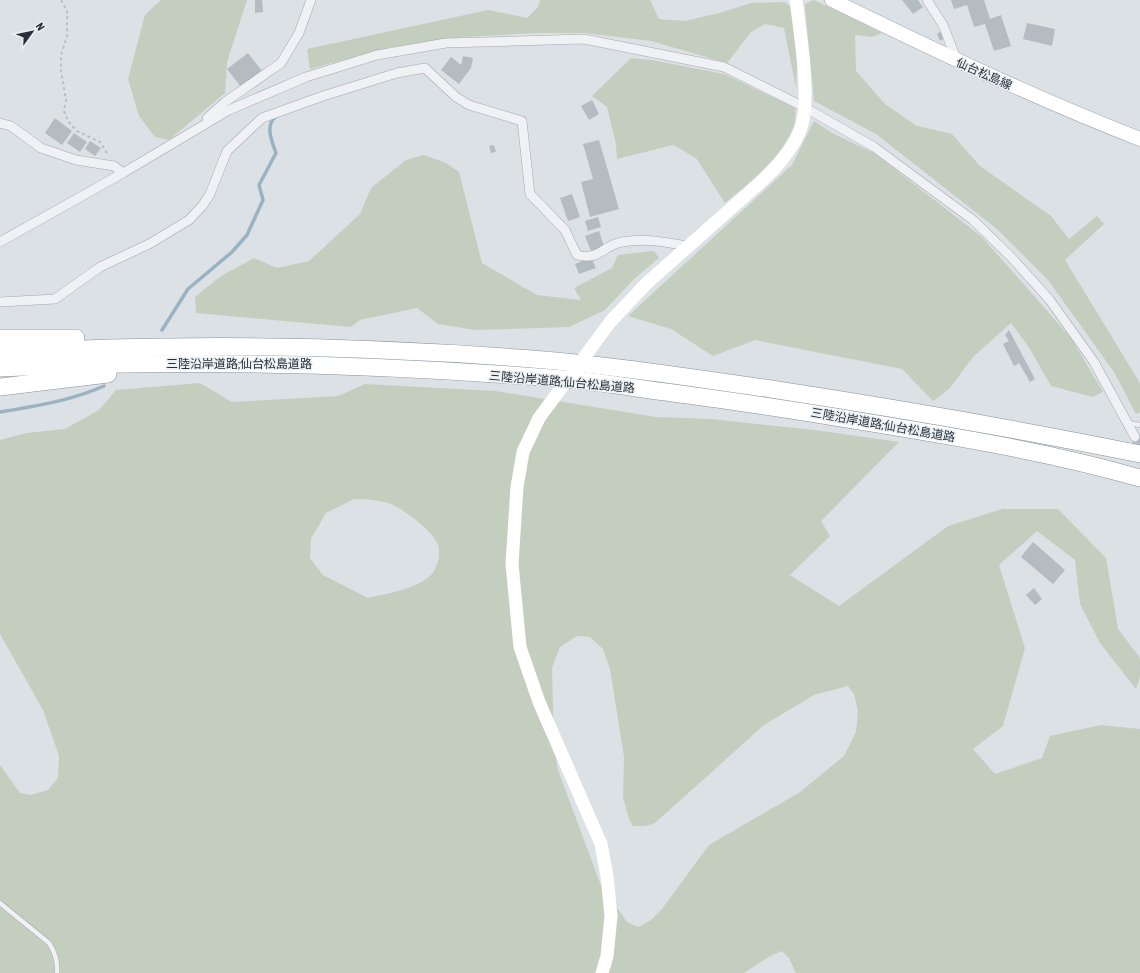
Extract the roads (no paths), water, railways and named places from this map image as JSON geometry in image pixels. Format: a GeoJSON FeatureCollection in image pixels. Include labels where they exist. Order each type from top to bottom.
{"type":"FeatureCollection","features":[{"type":"Feature","properties":{"kind":"highway"},"geometry":{"type":"LineString","coordinates":[[0,338],[102,338],[216,355]]}},
{"type":"Feature","properties":{"kind":"highway","name":"三陸沿岸道路;仙台松島道路"},"geometry":{"type":"LineString","coordinates":[[0,352],[115,347],[342,366],[580,380],[742,402],[918,430],[1077,460],[1140,478]]}},
{"type":"Feature","properties":{"kind":"highway","name":"三陸沿岸道路;仙台松島道路"},"geometry":{"type":"LineString","coordinates":[[0,368],[216,355],[365,350],[520,358],[661,373],[872,405],[1006,427],[1140,454]]}},
{"type":"Feature","properties":{"kind":"highway"},"geometry":{"type":"LineString","coordinates":[[0,387],[216,355]]}},
{"type":"Feature","properties":{"kind":"main road","name":"仙台松島線"},"geometry":{"type":"LineString","coordinates":[[832,0],[957,62],[1064,109],[1140,139]]}},
{"type":"Feature","properties":{"kind":"street"},"geometry":{"type":"LineString","coordinates":[[194,129],[225,102],[281,63],[298,33],[311,0]]}},
{"type":"Feature","properties":{"kind":"street"},"geometry":{"type":"LineString","coordinates":[[602,973],[607,956],[611,916],[607,876],[601,844],[539,702],[520,647],[512,564],[517,487],[523,452],[539,418],[619,310],[687,246],[746,196],[781,163],[792,146],[801,127],[804,107],[804,81],[796,0]]}},
{"type":"Feature","properties":{"kind":"street"},"geometry":{"type":"LineString","coordinates":[[927,0],[943,25],[957,62]]}},
{"type":"Feature","properties":{"kind":"street"},"geometry":{"type":"LineString","coordinates":[[0,242],[123,173],[194,129],[229,110],[306,77],[377,55],[454,43],[584,39],[724,67],[804,107],[874,147],[973,220],[1012,258],[1049,299],[1094,362],[1136,437]]}},
{"type":"Feature","properties":{"kind":"street"},"geometry":{"type":"LineString","coordinates":[[0,302],[55,299],[100,267],[149,244],[189,220],[203,205],[210,194],[227,150],[262,118],[396,73],[424,68],[456,97],[469,105],[522,121],[530,194],[564,230],[576,254],[584,257],[595,256],[620,242],[650,239],[687,246]]}},
{"type":"Feature","properties":{"kind":"street"},"geometry":{"type":"LineString","coordinates":[[0,123],[11,126],[41,148],[76,160],[114,166],[123,173]]}},
{"type":"Feature","properties":{"kind":"lane"},"geometry":{"type":"LineString","coordinates":[[1128,423],[1140,425]]}},
{"type":"Feature","properties":{"kind":"lane"},"geometry":{"type":"LineString","coordinates":[[0,903],[49,943],[54,951],[58,966],[57,973]]}},
{"type":"Feature","properties":{"kind":"waterway"},"geometry":{"type":"LineString","coordinates":[[162,330],[188,289],[232,252],[247,235],[263,200],[259,185],[276,153],[271,139],[270,128],[273,119],[277,116]]}},
{"type":"Feature","properties":{"kind":"waterway"},"geometry":{"type":"LineString","coordinates":[[0,412],[66,399],[104,386]]}},
{"type":"Feature","properties":{"kind":"tunnel"},"geometry":{"type":"LineString","coordinates":[[1135,437],[1140,445]]}}]}
